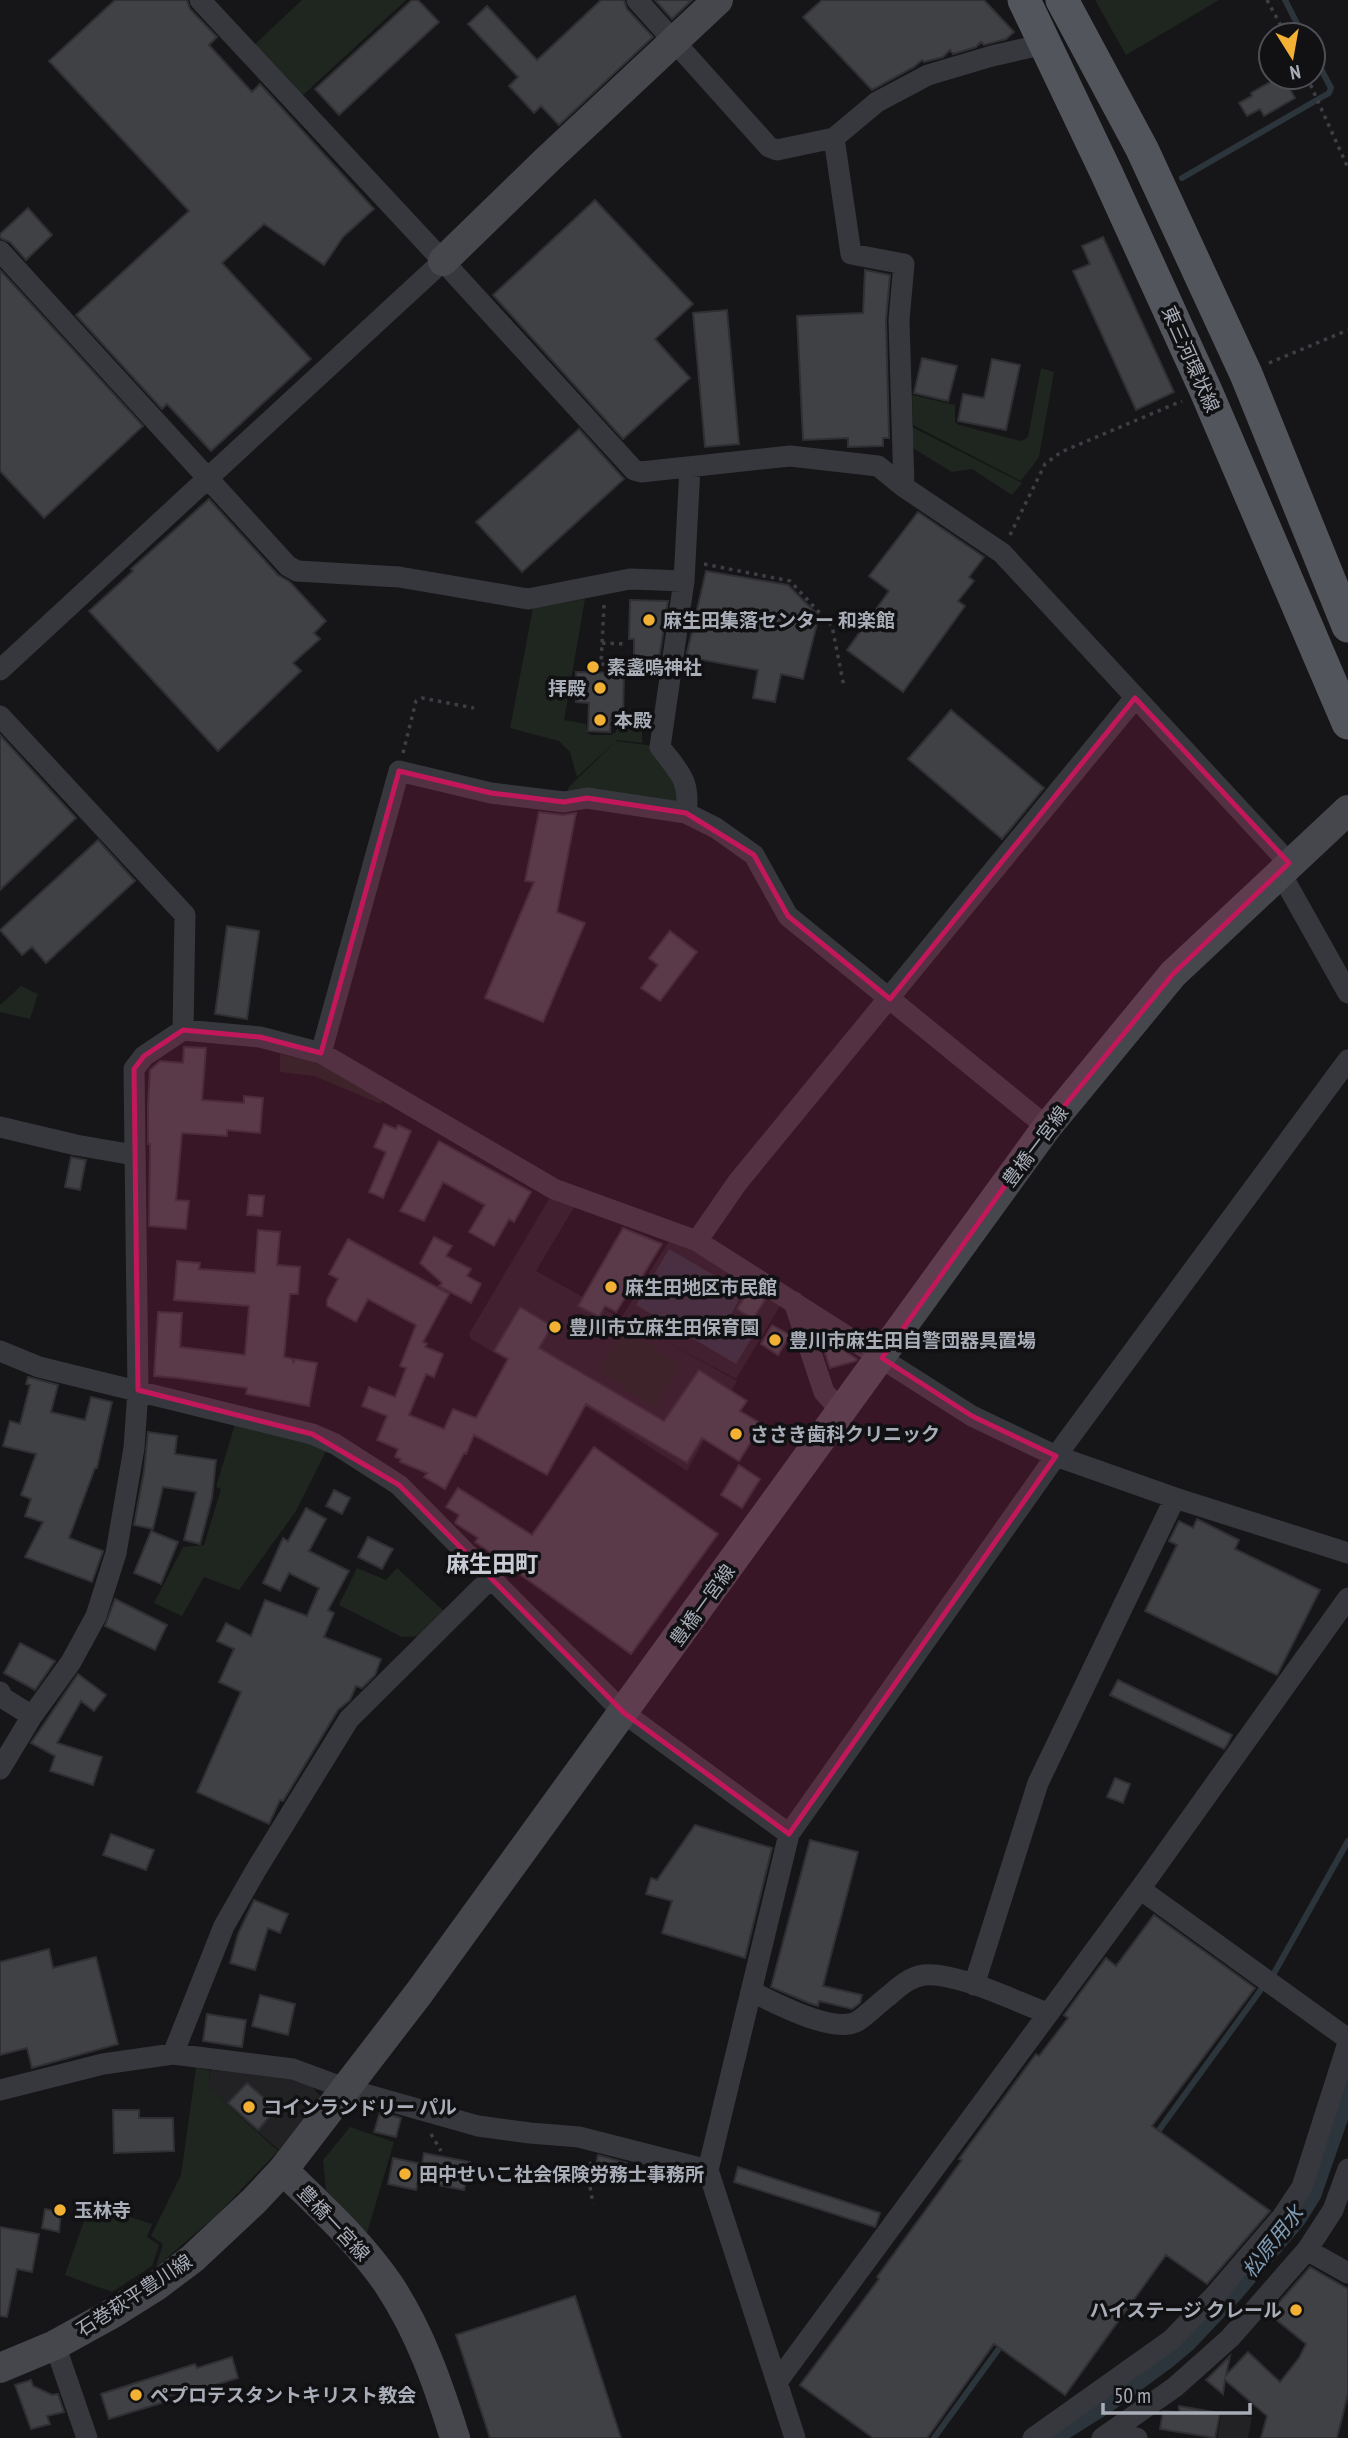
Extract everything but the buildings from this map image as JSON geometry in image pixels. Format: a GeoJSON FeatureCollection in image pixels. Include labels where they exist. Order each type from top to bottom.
{"type":"FeatureCollection","features":[{"type":"Feature","properties":{"kind":"main road"},"geometry":{"type":"LineString","coordinates":[[443,261],[718,0]]}},
{"type":"Feature","properties":{"kind":"main road","name":"東三河環状線"},"geometry":{"type":"LineString","coordinates":[[1024,0],[1206,391],[1348,723]]}},
{"type":"Feature","properties":{"kind":"main road"},"geometry":{"type":"LineString","coordinates":[[1062,0],[1142,149],[1246,374],[1348,626]]}},
{"type":"Feature","properties":{"kind":"main road","name":"豊橋一宮線"},"geometry":{"type":"LineString","coordinates":[[454,2438],[427,2357],[407,2315],[388,2284],[348,2234],[283,2170],[347,2090],[624,1713],[1047,1127],[1173,974],[1348,810]]}},
{"type":"Feature","properties":{"kind":"main road","name":"石巻萩平豊川線"},"geometry":{"type":"LineString","coordinates":[[0,2368],[55,2345],[113,2314],[192,2259],[283,2170]]}},
{"type":"Feature","properties":{"kind":"street"},"geometry":{"type":"LineString","coordinates":[[200,0],[634,470],[641,472],[790,456],[878,466],[904,487],[1002,553],[1285,868],[1348,993]]}},
{"type":"Feature","properties":{"kind":"street"},"geometry":{"type":"LineString","coordinates":[[637,0],[769,147],[777,150],[834,138],[877,102],[928,75],[1045,44]]}},
{"type":"Feature","properties":{"kind":"street"},"geometry":{"type":"LineString","coordinates":[[834,138],[851,254],[904,264],[899,320],[904,487]]}},
{"type":"Feature","properties":{"kind":"street"},"geometry":{"type":"LineString","coordinates":[[0,251],[288,566],[296,571],[399,577],[528,599],[685,570]]}},
{"type":"Feature","properties":{"kind":"street"},"geometry":{"type":"LineString","coordinates":[[0,670],[443,261]]}},
{"type":"Feature","properties":{"kind":"street"},"geometry":{"type":"LineString","coordinates":[[686,813],[689,797],[686,780],[660,747],[685,570],[690,467]]}},
{"type":"Feature","properties":{"kind":"street"},"geometry":{"type":"LineString","coordinates":[[697,1241],[737,1183],[1135,698]]}},
{"type":"Feature","properties":{"kind":"street"},"geometry":{"type":"LineString","coordinates":[[0,716],[184,915],[183,1030]]}},
{"type":"Feature","properties":{"kind":"street"},"geometry":{"type":"LineString","coordinates":[[321,1054],[399,771],[491,793],[564,802],[587,798],[686,813],[716,828],[754,855],[788,916],[1047,1127]]}},
{"type":"Feature","properties":{"kind":"street"},"geometry":{"type":"LineString","coordinates":[[0,1769],[32,1716],[71,1662],[96,1616],[116,1553],[134,1448],[138,1390],[134,1069],[144,1056],[183,1030],[260,1037],[321,1054],[554,1189],[697,1241],[972,1416],[1056,1456],[1175,1498],[1348,1553]]}},
{"type":"Feature","properties":{"kind":"street"},"geometry":{"type":"LineString","coordinates":[[795,2438],[708,2170],[789,1834],[1056,1456],[1348,1060]]}},
{"type":"Feature","properties":{"kind":"street"},"geometry":{"type":"LineString","coordinates":[[0,1127],[134,1155]]}},
{"type":"Feature","properties":{"kind":"street"},"geometry":{"type":"LineString","coordinates":[[794,1302],[824,1392],[842,1412]]}},
{"type":"Feature","properties":{"kind":"street"},"geometry":{"type":"LineString","coordinates":[[0,1351],[39,1367],[312,1434],[335,1444],[399,1485],[624,1713],[789,1834]]}},
{"type":"Feature","properties":{"kind":"street"},"geometry":{"type":"LineString","coordinates":[[974,1985],[1038,1783],[1175,1498]]}},
{"type":"Feature","properties":{"kind":"street"},"geometry":{"type":"LineString","coordinates":[[173,2054],[224,1926],[349,1719],[491,1578]]}},
{"type":"Feature","properties":{"kind":"street"},"geometry":{"type":"LineString","coordinates":[[777,2382],[1046,2013],[1140,1889],[1348,1598]]}},
{"type":"Feature","properties":{"kind":"street"},"geometry":{"type":"LineString","coordinates":[[0,1692],[3,1698],[32,1716]]}},
{"type":"Feature","properties":{"kind":"street"},"geometry":{"type":"LineString","coordinates":[[1033,2438],[1171,2340],[1215,2295],[1282,2217],[1302,2187],[1348,2041],[1140,1889]]}},
{"type":"Feature","properties":{"kind":"street"},"geometry":{"type":"LineString","coordinates":[[752,1993],[828,2024],[843,2025],[857,2022],[909,1980],[934,1974],[974,1985],[1046,2013]]}},
{"type":"Feature","properties":{"kind":"street"},"geometry":{"type":"LineString","coordinates":[[0,2090],[103,2064],[173,2054],[293,2069],[347,2090],[478,2126],[579,2137],[708,2170]]}},
{"type":"Feature","properties":{"kind":"street"},"geometry":{"type":"LineString","coordinates":[[1105,2436],[1175,2387],[1230,2338],[1307,2250],[1333,2210],[1348,2169]]}},
{"type":"Feature","properties":{"kind":"street"},"geometry":{"type":"LineString","coordinates":[[1307,2250],[1348,2273]]}},
{"type":"Feature","properties":{"kind":"street"},"geometry":{"type":"LineString","coordinates":[[55,2345],[87,2438]]}},
{"type":"Feature","properties":{"kind":"street"},"geometry":{"type":"LineString","coordinates":[[1105,2436],[1137,2438]]}},
{"type":"Feature","properties":{"kind":"path"},"geometry":{"type":"LineString","coordinates":[[1268,0],[1279,21]]}},
{"type":"Feature","properties":{"kind":"path"},"geometry":{"type":"LineString","coordinates":[[1313,91],[1348,168]]}},
{"type":"Feature","properties":{"kind":"path"},"geometry":{"type":"LineString","coordinates":[[1246,374],[1348,330]]}},
{"type":"Feature","properties":{"kind":"path"},"geometry":{"type":"LineString","coordinates":[[1002,553],[1045,464],[1061,452],[1206,391]]}},
{"type":"Feature","properties":{"kind":"path"},"geometry":{"type":"LineString","coordinates":[[685,570],[790,581],[832,626],[844,687]]}},
{"type":"Feature","properties":{"kind":"path"},"geometry":{"type":"LineString","coordinates":[[604,604],[601,664],[631,664]]}},
{"type":"Feature","properties":{"kind":"path"},"geometry":{"type":"LineString","coordinates":[[602,643],[626,644]]}},
{"type":"Feature","properties":{"kind":"path"},"geometry":{"type":"LineString","coordinates":[[399,771],[416,701],[422,698],[474,708]]}},
{"type":"Feature","properties":{"kind":"path"},"geometry":{"type":"LineString","coordinates":[[593,2204],[588,2175],[598,2141]]}},
{"type":"Feature","properties":{"kind":"highlighted area"},"geometry":{"type":"Polygon","coordinates":[[[1135,698],[1289,863],[1173,974],[1047,1127],[882,1358],[972,1416],[1056,1456],[789,1834],[624,1713],[399,1485],[312,1434],[138,1390],[134,1069],[144,1056],[183,1030],[260,1037],[321,1053],[399,771],[491,793],[564,802],[587,798],[686,813],[754,855],[788,916],[890,999],[1135,698]]]}},
{"type":"Feature","properties":{"kind":"shaded area"},"geometry":{"type":"Polygon","coordinates":[[[302,0],[406,0],[301,97],[253,46],[302,0]]]}},
{"type":"Feature","properties":{"kind":"shaded area"},"geometry":{"type":"Polygon","coordinates":[[[1095,0],[1219,0],[1126,55],[1095,0]]]}},
{"type":"Feature","properties":{"kind":"shaded area"},"geometry":{"type":"Polygon","coordinates":[[[1041,368],[1054,372],[1039,457],[1021,481],[913,425],[912,395],[955,405],[955,422],[959,425],[1021,441],[1028,437],[1041,368]]]}},
{"type":"Feature","properties":{"kind":"shaded area"},"geometry":{"type":"Polygon","coordinates":[[[912,427],[1022,483],[1012,495],[972,469],[952,472],[911,447],[912,427]]]}},
{"type":"Feature","properties":{"kind":"shaded area"},"geometry":{"type":"Polygon","coordinates":[[[585,599],[564,720],[586,724],[590,735],[611,735],[616,732],[618,724],[642,725],[642,743],[617,740],[577,777],[570,752],[559,741],[510,728],[533,608],[585,599]]]}},
{"type":"Feature","properties":{"kind":"shaded area"},"geometry":{"type":"Polygon","coordinates":[[[616,741],[655,746],[682,801],[681,806],[569,794],[568,788],[616,741]]]}},
{"type":"Feature","properties":{"kind":"shaded area"},"geometry":{"type":"Polygon","coordinates":[[[21,986],[38,994],[30,1019],[0,1012],[0,1005],[21,986]]]}},
{"type":"Feature","properties":{"kind":"shaded area"},"geometry":{"type":"Polygon","coordinates":[[[280,1054],[318,1062],[382,1101],[381,1104],[314,1076],[280,1072],[280,1054]]]}},
{"type":"Feature","properties":{"kind":"shaded area","name":"豊川市立麻生田保育園"},"geometry":{"type":"Polygon","coordinates":[[[552,1194],[576,1204],[536,1271],[621,1318],[669,1241],[697,1250],[782,1303],[736,1379],[658,1337],[737,1381],[687,1471],[600,1415],[471,1339],[469,1334],[552,1194]]]}},
{"type":"Feature","properties":{"kind":"shaded area"},"geometry":{"type":"Polygon","coordinates":[[[669,1249],[743,1292],[730,1316],[756,1331],[736,1364],[636,1305],[669,1249]]]}},
{"type":"Feature","properties":{"kind":"shaded area"},"geometry":{"type":"Polygon","coordinates":[[[625,1330],[682,1365],[656,1407],[598,1373],[625,1330]]]}},
{"type":"Feature","properties":{"kind":"shaded area"},"geometry":{"type":"Polygon","coordinates":[[[235,1424],[308,1443],[326,1451],[296,1511],[239,1590],[204,1577],[182,1616],[154,1603],[183,1547],[204,1545],[221,1489],[216,1487],[235,1424]]]}},
{"type":"Feature","properties":{"kind":"shaded area"},"geometry":{"type":"Polygon","coordinates":[[[357,1568],[386,1580],[397,1568],[447,1614],[425,1636],[402,1637],[339,1605],[357,1568]]]}},
{"type":"Feature","properties":{"kind":"shaded area"},"geometry":{"type":"Polygon","coordinates":[[[196,2068],[210,2070],[208,2087],[278,2151],[217,2215],[156,2267],[163,2244],[151,2236],[181,2175],[196,2068]]]}},
{"type":"Feature","properties":{"kind":"shaded area"},"geometry":{"type":"Polygon","coordinates":[[[211,2070],[279,2076],[308,2082],[321,2097],[279,2150],[207,2087],[211,2070]]]}},
{"type":"Feature","properties":{"kind":"shaded area"},"geometry":{"type":"Polygon","coordinates":[[[350,2127],[394,2142],[367,2233],[326,2190],[323,2160],[350,2127]]]}},
{"type":"Feature","properties":{"kind":"shaded area"},"geometry":{"type":"Polygon","coordinates":[[[90,2204],[152,2224],[147,2237],[159,2245],[152,2266],[112,2292],[65,2275],[90,2204]]]}},
{"type":"Feature","properties":{"kind":"shaded area"},"geometry":{"type":"Polygon","coordinates":[[[1222,2412],[1252,2417],[1248,2438],[1217,2438],[1222,2412]]]}},
{"type":"Feature","properties":{"kind":"waterway"},"geometry":{"type":"LineString","coordinates":[[1285,0],[1296,21]]}},
{"type":"Feature","properties":{"kind":"waterway"},"geometry":{"type":"LineString","coordinates":[[1182,178],[1329,93],[1331,88],[1327,80]]}},
{"type":"Feature","properties":{"kind":"waterway"},"geometry":{"type":"LineString","coordinates":[[1273,1975],[1348,1841]]}},
{"type":"Feature","properties":{"kind":"waterway"},"geometry":{"type":"LineString","coordinates":[[1154,2137],[1260,1991]]}},
{"type":"Feature","properties":{"kind":"waterway","name":"松原用水"},"geometry":{"type":"LineString","coordinates":[[1050,2438],[1107,2402],[1167,2358],[1186,2342],[1234,2291],[1296,2218],[1311,2194],[1348,2088]]}},
{"type":"Feature","properties":{"kind":"waterway"},"geometry":{"type":"LineString","coordinates":[[934,2438],[1003,2343]]}},
{"type":"Feature","properties":{"kind":"place","name":"麻生田集落センター 和楽館"},"geometry":{"type":"Point","coordinates":[649,620]}},
{"type":"Feature","properties":{"kind":"place","name":"素盞嗚神社"},"geometry":{"type":"Point","coordinates":[593,667]}},
{"type":"Feature","properties":{"kind":"place","name":"拝殿"},"geometry":{"type":"Point","coordinates":[600,688]}},
{"type":"Feature","properties":{"kind":"place","name":"本殿"},"geometry":{"type":"Point","coordinates":[600,720]}},
{"type":"Feature","properties":{"kind":"place","name":"麻生田地区市民館"},"geometry":{"type":"Point","coordinates":[611,1287]}},
{"type":"Feature","properties":{"kind":"place","name":"豊川市立麻生田保育園"},"geometry":{"type":"Point","coordinates":[555,1327]}},
{"type":"Feature","properties":{"kind":"place","name":"豊川市麻生田自警団器具置場"},"geometry":{"type":"Point","coordinates":[775,1340]}},
{"type":"Feature","properties":{"kind":"place","name":"ささき歯科クリニック"},"geometry":{"type":"Point","coordinates":[736,1434]}},
{"type":"Feature","properties":{"kind":"place","name":"コインランドリー パル"},"geometry":{"type":"Point","coordinates":[249,2107]}},
{"type":"Feature","properties":{"kind":"place","name":"田中せいこ社会保険労務士事務所"},"geometry":{"type":"Point","coordinates":[405,2174]}},
{"type":"Feature","properties":{"kind":"place","name":"玉林寺"},"geometry":{"type":"Point","coordinates":[60,2210]}},
{"type":"Feature","properties":{"kind":"place","name":"ハイステージ クレール"},"geometry":{"type":"Point","coordinates":[1296,2310]}},
{"type":"Feature","properties":{"kind":"place","name":"ペプロテスタントキリスト教会"},"geometry":{"type":"Point","coordinates":[136,2395]}},
{"type":"Feature","properties":{"kind":"district","name":"麻生田町"},"geometry":{"type":"Point","coordinates":[492,1564]}}]}
